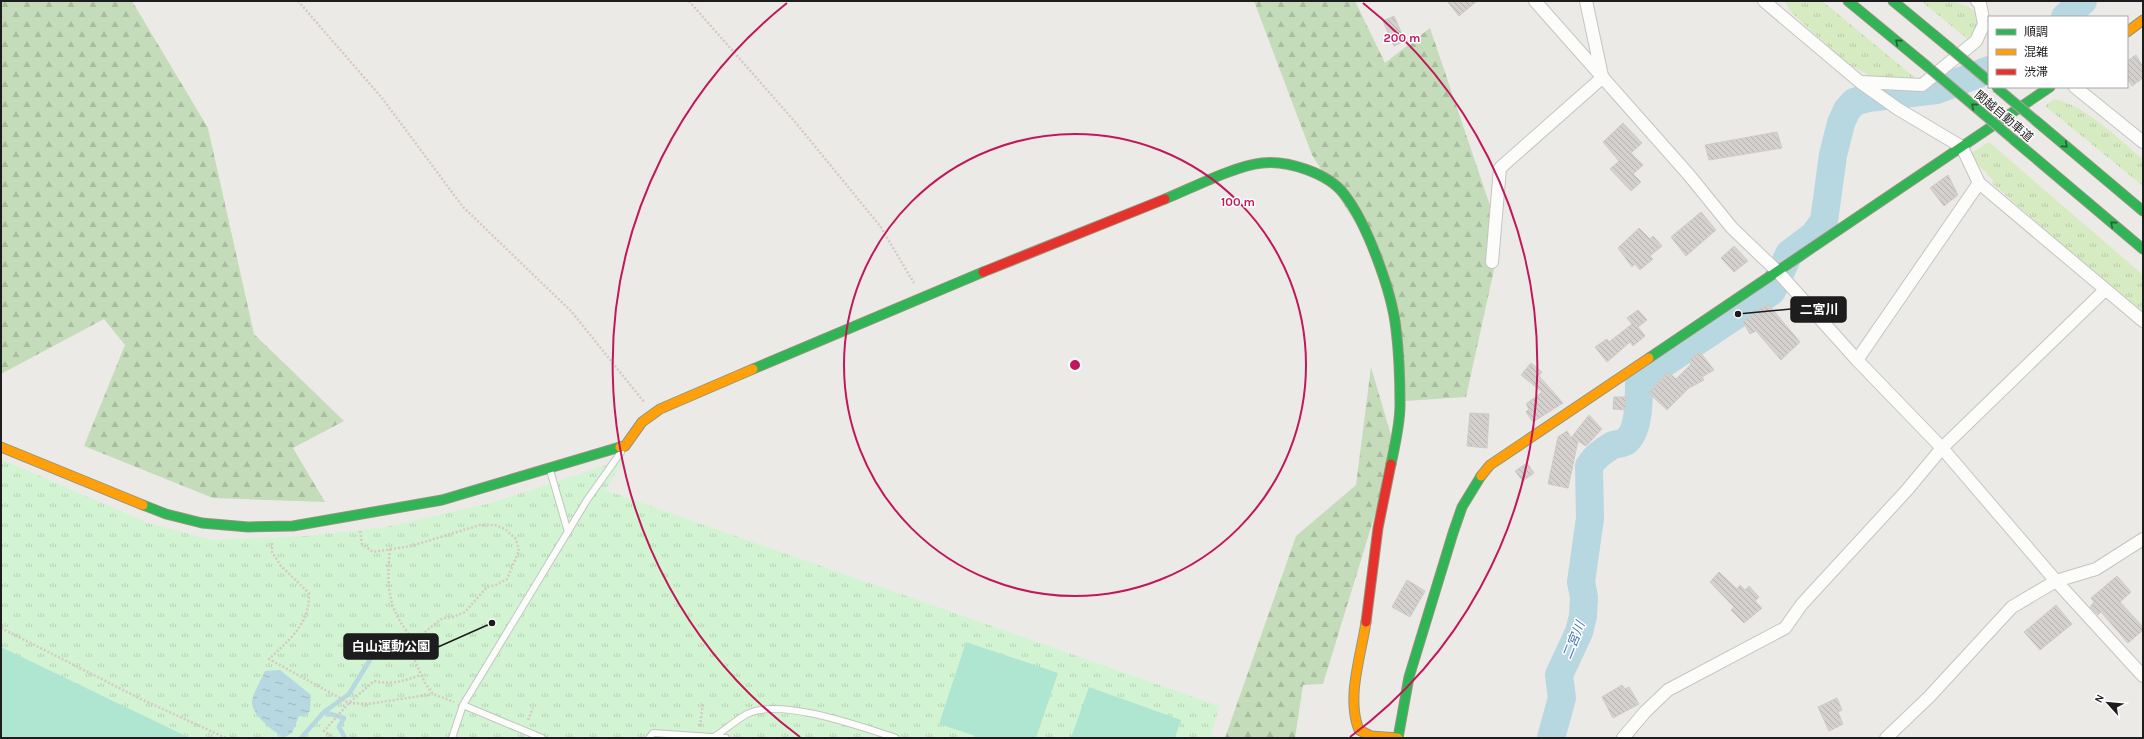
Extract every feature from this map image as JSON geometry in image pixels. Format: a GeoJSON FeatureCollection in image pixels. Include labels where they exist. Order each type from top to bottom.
{"type":"FeatureCollection","features":[{"type":"Feature","properties":{"kind":"main road","name":"関越自動車道"},"geometry":{"type":"LineString","coordinates":[[1848,1],[2143,249]]}},
{"type":"Feature","properties":{"kind":"main road","name":"関越自動車道"},"geometry":{"type":"LineString","coordinates":[[1893,1],[1988,80]]}},
{"type":"Feature","properties":{"kind":"main road"},"geometry":{"type":"LineString","coordinates":[[2128,31],[2143,20]]}},
{"type":"Feature","properties":{"kind":"main road","name":"関越自動車道"},"geometry":{"type":"LineString","coordinates":[[1997,88],[2143,211]]}},
{"type":"Feature","properties":{"kind":"main road"},"geometry":{"type":"LineString","coordinates":[[1,446],[166,514],[202,523],[248,527],[293,526],[442,500],[550,470],[625,446],[642,422],[654,414],[730,378],[772,362],[922,296],[1138,208],[1234,171],[1262,163],[1295,166],[1324,176],[1344,193],[1363,226],[1382,272],[1396,328],[1400,406],[1396,439],[1378,528],[1362,651],[1353,699],[1353,711],[1360,730],[1371,736],[1398,738],[1409,677],[1453,533],[1462,507],[1477,482],[1490,465],[2049,88]]}},
{"type":"Feature","properties":{"kind":"street"},"geometry":{"type":"LineString","coordinates":[[1535,1],[1689,175],[1732,228],[1778,272],[1857,360],[1942,448],[2056,581],[2143,676]]}},
{"type":"Feature","properties":{"kind":"street"},"geometry":{"type":"LineString","coordinates":[[1586,1],[1603,77]]}},
{"type":"Feature","properties":{"kind":"street"},"geometry":{"type":"LineString","coordinates":[[1764,1],[1860,82],[1898,109],[1962,147],[1978,183],[2143,322]]}},
{"type":"Feature","properties":{"kind":"street"},"geometry":{"type":"LineString","coordinates":[[1860,82],[1922,85],[1976,41],[1984,24],[1980,3],[1977,1]]}},
{"type":"Feature","properties":{"kind":"street"},"geometry":{"type":"LineString","coordinates":[[1492,262],[1500,168],[1603,77]]}},
{"type":"Feature","properties":{"kind":"street"},"geometry":{"type":"LineString","coordinates":[[2076,88],[2143,142]]}},
{"type":"Feature","properties":{"kind":"street"},"geometry":{"type":"LineString","coordinates":[[1857,360],[1978,183]]}},
{"type":"Feature","properties":{"kind":"street"},"geometry":{"type":"LineString","coordinates":[[1623,738],[1645,712],[1668,690],[1785,628],[1802,604],[1907,490],[1942,448],[2105,290]]}},
{"type":"Feature","properties":{"kind":"street"},"geometry":{"type":"LineString","coordinates":[[1886,738],[1929,697],[2012,607],[2056,581],[2096,569],[2143,539]]}},
{"type":"Feature","properties":{"kind":"lane"},"geometry":{"type":"LineString","coordinates":[[452,738],[463,705],[587,500],[625,446]]}},
{"type":"Feature","properties":{"kind":"lane"},"geometry":{"type":"LineString","coordinates":[[550,470],[568,532]]}},
{"type":"Feature","properties":{"kind":"lane"},"geometry":{"type":"LineString","coordinates":[[463,705],[542,738]]}},
{"type":"Feature","properties":{"kind":"lane"},"geometry":{"type":"LineString","coordinates":[[714,737],[748,714],[764,709],[796,711],[845,722],[896,738]]}},
{"type":"Feature","properties":{"kind":"lane"},"geometry":{"type":"LineString","coordinates":[[649,738],[653,733],[726,738]]}},
{"type":"Feature","properties":{"kind":"path"},"geometry":{"type":"LineString","coordinates":[[298,1],[382,98],[463,206],[571,311],[654,414]]}},
{"type":"Feature","properties":{"kind":"path"},"geometry":{"type":"LineString","coordinates":[[689,1],[791,117],[880,226],[922,296]]}},
{"type":"Feature","properties":{"kind":"path"},"geometry":{"type":"LineString","coordinates":[[360,534],[362,544],[373,552],[411,546],[480,525],[495,525],[505,529],[516,539],[519,551],[507,579],[496,585],[487,587],[465,612],[453,617],[443,618],[415,641],[411,652],[421,674],[433,694]]}},
{"type":"Feature","properties":{"kind":"path"},"geometry":{"type":"LineString","coordinates":[[272,526],[272,552],[281,566],[309,594],[310,608],[301,626],[269,659],[349,703],[368,704],[433,694],[463,705]]}},
{"type":"Feature","properties":{"kind":"path"},"geometry":{"type":"LineString","coordinates":[[390,549],[387,578],[392,604],[403,628],[415,641]]}},
{"type":"Feature","properties":{"kind":"path"},"geometry":{"type":"LineString","coordinates":[[1,628],[141,699],[226,738]]}},
{"type":"Feature","properties":{"kind":"path"},"geometry":{"type":"LineString","coordinates":[[334,738],[324,731],[349,703],[374,681],[384,684],[399,682],[421,674]]}},
{"type":"Feature","properties":{"kind":"path"},"geometry":{"type":"LineString","coordinates":[[699,736],[703,702]]}},
{"type":"Feature","properties":{"kind":"path"},"geometry":{"type":"LineString","coordinates":[[523,730],[533,708]]}},
{"type":"Feature","properties":{"kind":"green space"},"geometry":{"type":"Polygon","coordinates":[[[1,1],[132,1],[208,128],[254,334],[344,421],[293,448],[325,502],[213,498],[84,446],[125,345],[104,319],[1,374],[1,1]]]}},
{"type":"Feature","properties":{"kind":"green space"},"geometry":{"type":"Polygon","coordinates":[[[1254,1],[1355,1],[1385,63],[1430,28],[1501,238],[1466,397],[1405,401],[1380,261],[1312,155],[1254,1]]]}},
{"type":"Feature","properties":{"kind":"green space"},"geometry":{"type":"Polygon","coordinates":[[[1785,1],[1822,1],[1919,81],[1876,79],[1845,62],[1789,10],[1785,1]]]}},
{"type":"Feature","properties":{"kind":"green space"},"geometry":{"type":"Polygon","coordinates":[[[1921,1],[1958,3],[1973,9],[1982,22],[1970,41],[1921,1]]]}},
{"type":"Feature","properties":{"kind":"green space"},"geometry":{"type":"Polygon","coordinates":[[[2054,99],[2066,102],[2089,115],[2143,159],[2143,186],[2045,106],[2054,99]]]}},
{"type":"Feature","properties":{"kind":"green space"},"geometry":{"type":"Polygon","coordinates":[[[1989,142],[2143,275],[2143,316],[1992,183],[1993,180],[1971,157],[1973,152],[1989,142]]]}},
{"type":"Feature","properties":{"kind":"green space"},"geometry":{"type":"Polygon","coordinates":[[[1371,367],[1395,449],[1323,684],[1303,685],[1295,738],[1225,738],[1296,536],[1356,485],[1371,367]]]}},
{"type":"Feature","properties":{"kind":"green space"},"geometry":{"type":"Polygon","coordinates":[[[1,459],[148,523],[213,540],[306,536],[386,527],[491,503],[625,459],[605,490],[1219,706],[1211,738],[1,738],[1,459]]]}},
{"type":"Feature","properties":{"kind":"green space"},"geometry":{"type":"Polygon","coordinates":[[[966,642],[1058,673],[1036,738],[982,738],[939,724],[966,642]]]}},
{"type":"Feature","properties":{"kind":"green space"},"geometry":{"type":"Polygon","coordinates":[[[1,647],[190,738],[1,738],[1,647]]]}},
{"type":"Feature","properties":{"kind":"green space"},"geometry":{"type":"Polygon","coordinates":[[[1089,687],[1181,720],[1175,738],[1071,738],[1089,687]]]}},
{"type":"Feature","properties":{"kind":"water"},"geometry":{"type":"Polygon","coordinates":[[[280,670],[311,695],[310,711],[305,716],[299,716],[292,733],[285,737],[275,732],[264,722],[252,706],[253,697],[265,671],[280,670]]]}},
{"type":"Feature","properties":{"kind":"building"},"geometry":{"type":"Polygon","coordinates":[[[1447,1],[1477,1],[1459,16],[1447,1]]]}},
{"type":"Feature","properties":{"kind":"building"},"geometry":{"type":"Polygon","coordinates":[[[1394,16],[1405,41],[1394,46],[1383,21],[1394,16]]]}},
{"type":"Feature","properties":{"kind":"building"},"geometry":{"type":"Polygon","coordinates":[[[2136,55],[2143,67],[2143,78],[2132,86],[2128,80],[2128,60],[2136,55]]]}},
{"type":"Feature","properties":{"kind":"building"},"geometry":{"type":"Polygon","coordinates":[[[1623,123],[1642,143],[1631,153],[1643,165],[1633,174],[1641,182],[1631,191],[1610,169],[1619,161],[1603,142],[1623,123]]]}},
{"type":"Feature","properties":{"kind":"building"},"geometry":{"type":"Polygon","coordinates":[[[1777,132],[1782,148],[1709,160],[1705,145],[1777,132]]]}},
{"type":"Feature","properties":{"kind":"building"},"geometry":{"type":"Polygon","coordinates":[[[1948,175],[1958,195],[1944,206],[1930,188],[1948,175]]]}},
{"type":"Feature","properties":{"kind":"building"},"geometry":{"type":"Polygon","coordinates":[[[1701,212],[1716,230],[1686,256],[1671,237],[1701,212]]]}},
{"type":"Feature","properties":{"kind":"building"},"geometry":{"type":"Polygon","coordinates":[[[1639,228],[1650,239],[1653,236],[1662,246],[1650,256],[1653,259],[1640,270],[1635,264],[1632,267],[1618,248],[1639,228]]]}},
{"type":"Feature","properties":{"kind":"building"},"geometry":{"type":"Polygon","coordinates":[[[1734,246],[1748,261],[1734,272],[1721,258],[1734,246]]]}},
{"type":"Feature","properties":{"kind":"building"},"geometry":{"type":"Polygon","coordinates":[[[1768,304],[1800,342],[1781,360],[1756,331],[1750,334],[1743,322],[1768,304]]]}},
{"type":"Feature","properties":{"kind":"building"},"geometry":{"type":"Polygon","coordinates":[[[1638,310],[1647,320],[1638,327],[1645,336],[1633,346],[1630,342],[1607,362],[1595,347],[1607,339],[1609,342],[1632,324],[1627,318],[1638,310]]]}},
{"type":"Feature","properties":{"kind":"building"},"geometry":{"type":"Polygon","coordinates":[[[1700,352],[1714,370],[1702,377],[1704,380],[1689,388],[1667,410],[1649,393],[1668,372],[1676,379],[1691,364],[1689,360],[1700,352]]]}},
{"type":"Feature","properties":{"kind":"building"},"geometry":{"type":"Polygon","coordinates":[[[1531,363],[1542,372],[1539,376],[1563,403],[1533,422],[1526,412],[1529,409],[1526,404],[1542,392],[1521,375],[1531,363]]]}},
{"type":"Feature","properties":{"kind":"building"},"geometry":{"type":"Polygon","coordinates":[[[1614,397],[1626,397],[1625,410],[1613,409],[1614,397]]]}},
{"type":"Feature","properties":{"kind":"building"},"geometry":{"type":"Polygon","coordinates":[[[1470,413],[1489,414],[1487,448],[1467,446],[1470,413]]]}},
{"type":"Feature","properties":{"kind":"building"},"geometry":{"type":"Polygon","coordinates":[[[1589,415],[1602,429],[1586,446],[1578,441],[1568,488],[1548,484],[1558,437],[1567,431],[1571,438],[1589,415]]]}},
{"type":"Feature","properties":{"kind":"building"},"geometry":{"type":"Polygon","coordinates":[[[1527,463],[1534,473],[1523,481],[1515,471],[1527,463]]]}},
{"type":"Feature","properties":{"kind":"building"},"geometry":{"type":"Polygon","coordinates":[[[1719,572],[1737,589],[1740,585],[1745,590],[1749,586],[1759,597],[1755,601],[1762,608],[1744,623],[1731,610],[1734,607],[1710,582],[1719,572]]]}},
{"type":"Feature","properties":{"kind":"building"},"geometry":{"type":"Polygon","coordinates":[[[2117,576],[2131,592],[2120,602],[2143,627],[2143,630],[2128,643],[2101,612],[2098,615],[2090,607],[2094,602],[2091,598],[2117,576]]]}},
{"type":"Feature","properties":{"kind":"building"},"geometry":{"type":"Polygon","coordinates":[[[1407,580],[1425,591],[1410,617],[1392,607],[1407,580]]]}},
{"type":"Feature","properties":{"kind":"building"},"geometry":{"type":"Polygon","coordinates":[[[2056,605],[2072,624],[2040,650],[2024,632],[2056,605]]]}},
{"type":"Feature","properties":{"kind":"building"},"geometry":{"type":"Polygon","coordinates":[[[1622,685],[1625,689],[1629,687],[1639,704],[1613,718],[1602,697],[1622,685]]]}},
{"type":"Feature","properties":{"kind":"building"},"geometry":{"type":"Polygon","coordinates":[[[1837,698],[1842,710],[1838,712],[1843,724],[1829,731],[1818,707],[1837,698]]]}},
{"type":"Feature","properties":{"kind":"waterway","name":"二宮川"},"geometry":{"type":"LineString","coordinates":[[2066,16],[2083,1]]}},
{"type":"Feature","properties":{"kind":"waterway","name":"二宮川"},"geometry":{"type":"LineString","coordinates":[[1551,738],[1562,698],[1559,675],[1579,632],[1583,616],[1584,597],[1581,582],[1590,518],[1589,466],[1596,457],[1606,449],[1613,445],[1625,442],[1630,437],[1634,430],[1638,413],[1639,380],[1772,291],[1789,254],[1814,235],[1824,221],[1833,155],[1841,123],[1847,110],[1854,102],[1868,98],[1937,90],[1988,70]]}},
{"type":"Feature","properties":{"kind":"waterway"},"geometry":{"type":"LineString","coordinates":[[301,738],[324,712],[349,694],[376,650]]}},
{"type":"Feature","properties":{"kind":"waterway"},"geometry":{"type":"LineString","coordinates":[[324,712],[344,718],[339,727],[345,738]]}},
{"type":"Feature","properties":{"kind":"traffic: fast"},"geometry":{"type":"LineString","coordinates":[[1848,1],[1928,67]]}},
{"type":"Feature","properties":{"kind":"traffic: fast"},"geometry":{"type":"LineString","coordinates":[[1893,1],[1951,49]]}},
{"type":"Feature","properties":{"kind":"traffic: fast"},"geometry":{"type":"LineString","coordinates":[[1951,49],[1988,80]]}},
{"type":"Feature","properties":{"kind":"traffic: fast"},"geometry":{"type":"LineString","coordinates":[[1928,67],[2014,140]]}},
{"type":"Feature","properties":{"kind":"traffic: fast"},"geometry":{"type":"LineString","coordinates":[[1997,88],[2035,120]]}},
{"type":"Feature","properties":{"kind":"traffic: fast"},"geometry":{"type":"LineString","coordinates":[[1649,358],[2049,88]]}},
{"type":"Feature","properties":{"kind":"traffic: fast"},"geometry":{"type":"LineString","coordinates":[[2035,120],[2143,211]]}},
{"type":"Feature","properties":{"kind":"traffic: fast"},"geometry":{"type":"LineString","coordinates":[[2014,140],[2143,249]]}},
{"type":"Feature","properties":{"kind":"traffic: fast"},"geometry":{"type":"LineString","coordinates":[[1165,199],[1239,168],[1262,163],[1295,166],[1318,174],[1328,180],[1344,194],[1353,207],[1370,240],[1384,278],[1394,314],[1399,357],[1400,412],[1391,464]]}},
{"type":"Feature","properties":{"kind":"traffic: fast"},"geometry":{"type":"LineString","coordinates":[[753,369],[983,272]]}},
{"type":"Feature","properties":{"kind":"traffic: fast"},"geometry":{"type":"LineString","coordinates":[[143,505],[166,514],[202,523],[248,527],[293,526],[442,500],[620,447]]}},
{"type":"Feature","properties":{"kind":"traffic: fast"},"geometry":{"type":"LineString","coordinates":[[1398,738],[1409,677],[1453,533],[1462,507],[1481,476]]}},
{"type":"Feature","properties":{"kind":"traffic: slow"},"geometry":{"type":"LineString","coordinates":[[2128,31],[2143,20]]}},
{"type":"Feature","properties":{"kind":"traffic: slow"},"geometry":{"type":"LineString","coordinates":[[1481,476],[1490,465],[1649,358]]}},
{"type":"Feature","properties":{"kind":"traffic: slow"},"geometry":{"type":"LineString","coordinates":[[620,447],[625,446],[642,422],[660,409],[753,369]]}},
{"type":"Feature","properties":{"kind":"traffic: slow"},"geometry":{"type":"LineString","coordinates":[[1,447],[143,505]]}},
{"type":"Feature","properties":{"kind":"traffic: slow"},"geometry":{"type":"LineString","coordinates":[[1366,622],[1354,691],[1355,718],[1359,730],[1371,736],[1398,738]]}},
{"type":"Feature","properties":{"kind":"traffic: jam"},"geometry":{"type":"LineString","coordinates":[[983,272],[1165,199]]}},
{"type":"Feature","properties":{"kind":"traffic: jam"},"geometry":{"type":"LineString","coordinates":[[1366,622],[1378,528],[1391,464]]}},
{"type":"Feature","properties":{"kind":"place","name":"二宮川"},"geometry":{"type":"Point","coordinates":[1738,314]}},
{"type":"Feature","properties":{"kind":"place","name":"白山運動公園"},"geometry":{"type":"Point","coordinates":[492,623]}}]}
